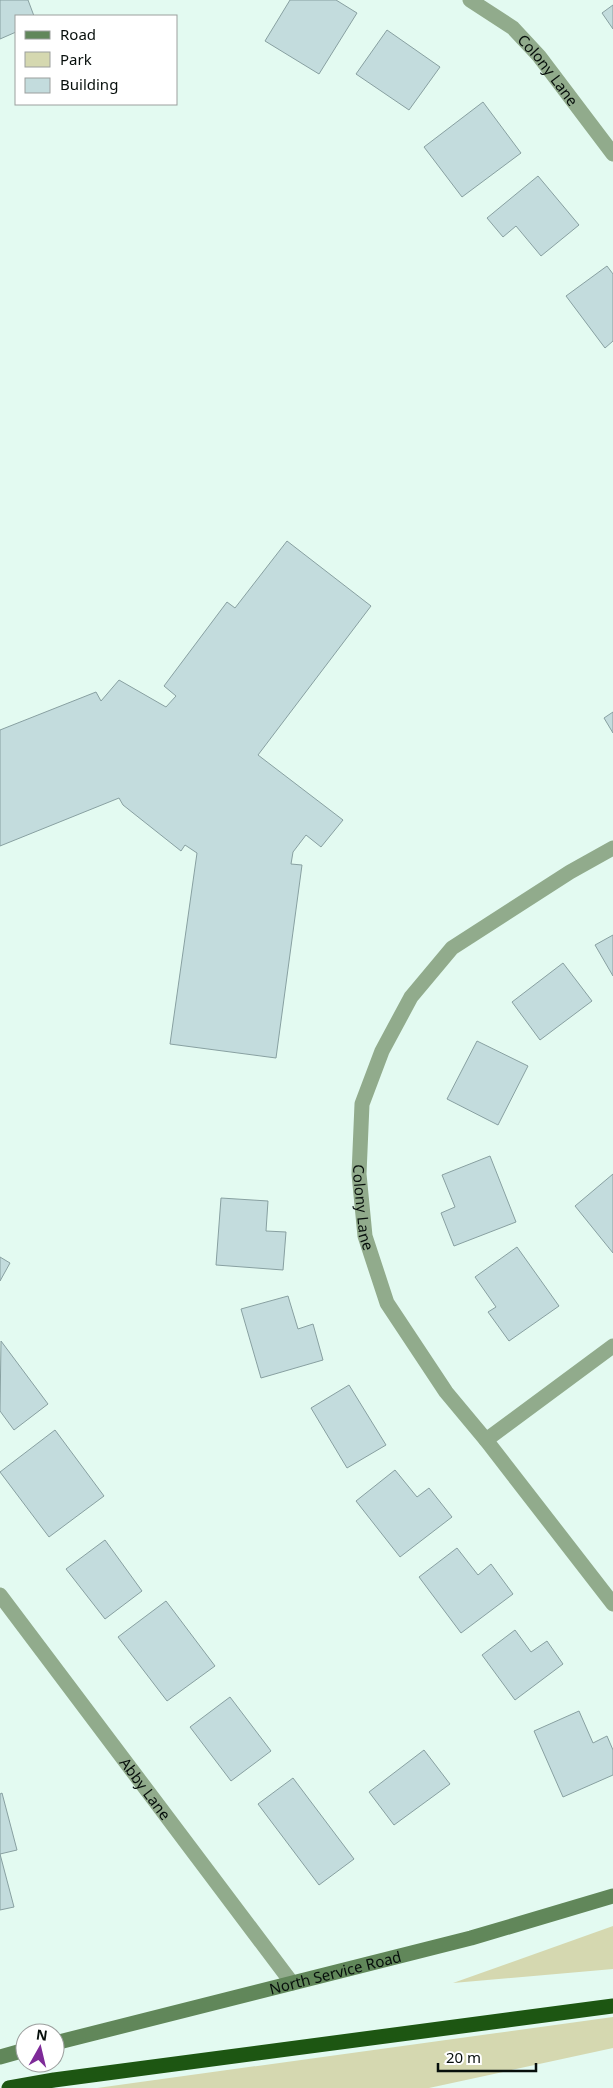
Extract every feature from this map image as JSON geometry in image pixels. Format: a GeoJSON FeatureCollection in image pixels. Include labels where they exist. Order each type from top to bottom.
{"type":"FeatureCollection","features":[{"type":"Feature","properties":{"kind":"highway"},"geometry":{"type":"LineString","coordinates":[[9,2088],[64,2079],[613,2006]]}},
{"type":"Feature","properties":{"kind":"main road","name":"North Service Road"},"geometry":{"type":"LineString","coordinates":[[65,2040],[471,1938],[613,1896]]}},
{"type":"Feature","properties":{"kind":"main road"},"geometry":{"type":"LineString","coordinates":[[0,2057],[15,2053]]}},
{"type":"Feature","properties":{"kind":"street","name":"Colony Lane"},"geometry":{"type":"LineString","coordinates":[[470,0],[513,28],[533,49],[613,154]]}},
{"type":"Feature","properties":{"kind":"street","name":"Colony Lane"},"geometry":{"type":"LineString","coordinates":[[613,848],[570,872],[452,948],[411,997],[382,1051],[362,1104],[359,1174],[365,1236],[387,1303],[446,1392],[486,1440],[613,1604]]}},
{"type":"Feature","properties":{"kind":"street"},"geometry":{"type":"LineString","coordinates":[[486,1440],[613,1346]]}},
{"type":"Feature","properties":{"kind":"street","name":"Abby Lane"},"geometry":{"type":"LineString","coordinates":[[0,1595],[292,1983]]}},
{"type":"Feature","properties":{"kind":"green space"},"geometry":{"type":"Polygon","coordinates":[[[613,1926],[613,1969],[453,1983],[613,1926]]]}},
{"type":"Feature","properties":{"kind":"green space"},"geometry":{"type":"Polygon","coordinates":[[[613,2017],[613,2048],[429,2088],[97,2088],[613,2017]]]}},
{"type":"Feature","properties":{"kind":"building"},"geometry":{"type":"Polygon","coordinates":[[[0,0],[28,0],[34,15],[15,15],[15,32],[0,39],[0,0]]]}},
{"type":"Feature","properties":{"kind":"building"},"geometry":{"type":"Polygon","coordinates":[[[290,0],[336,0],[357,13],[319,74],[265,41],[290,0]]]}},
{"type":"Feature","properties":{"kind":"building"},"geometry":{"type":"Polygon","coordinates":[[[613,5],[613,29],[602,13],[613,5]]]}},
{"type":"Feature","properties":{"kind":"building"},"geometry":{"type":"Polygon","coordinates":[[[387,30],[440,67],[409,110],[356,74],[387,30]]]}},
{"type":"Feature","properties":{"kind":"building"},"geometry":{"type":"Polygon","coordinates":[[[483,102],[521,153],[462,197],[424,147],[483,102]]]}},
{"type":"Feature","properties":{"kind":"building"},"geometry":{"type":"Polygon","coordinates":[[[538,176],[579,225],[541,256],[516,226],[503,237],[487,218],[538,176]]]}},
{"type":"Feature","properties":{"kind":"building"},"geometry":{"type":"Polygon","coordinates":[[[607,266],[613,274],[613,341],[605,348],[566,296],[607,266]]]}},
{"type":"Feature","properties":{"kind":"building"},"geometry":{"type":"Polygon","coordinates":[[[287,541],[371,606],[258,755],[343,820],[321,847],[306,835],[293,852],[291,864],[302,865],[276,1058],[170,1044],[197,853],[185,845],[181,851],[123,805],[119,798],[0,846],[0,730],[96,692],[101,701],[119,680],[166,707],[176,696],[164,686],[227,602],[235,608],[287,541]]]}},
{"type":"Feature","properties":{"kind":"building"},"geometry":{"type":"Polygon","coordinates":[[[613,712],[613,733],[604,718],[613,712]]]}},
{"type":"Feature","properties":{"kind":"building"},"geometry":{"type":"Polygon","coordinates":[[[613,935],[613,976],[595,945],[613,935]]]}},
{"type":"Feature","properties":{"kind":"building"},"geometry":{"type":"Polygon","coordinates":[[[563,963],[592,1001],[540,1040],[512,1002],[563,963]]]}},
{"type":"Feature","properties":{"kind":"building"},"geometry":{"type":"Polygon","coordinates":[[[477,1041],[528,1066],[498,1125],[447,1099],[477,1041]]]}},
{"type":"Feature","properties":{"kind":"building"},"geometry":{"type":"Polygon","coordinates":[[[490,1156],[516,1222],[454,1246],[441,1213],[455,1207],[442,1175],[490,1156]]]}},
{"type":"Feature","properties":{"kind":"building"},"geometry":{"type":"Polygon","coordinates":[[[613,1174],[613,1253],[575,1206],[613,1174]]]}},
{"type":"Feature","properties":{"kind":"building"},"geometry":{"type":"Polygon","coordinates":[[[221,1198],[268,1201],[266,1231],[286,1232],[283,1270],[216,1265],[221,1198]]]}},
{"type":"Feature","properties":{"kind":"building"},"geometry":{"type":"Polygon","coordinates":[[[517,1247],[559,1306],[509,1341],[488,1312],[496,1307],[475,1277],[517,1247]]]}},
{"type":"Feature","properties":{"kind":"building"},"geometry":{"type":"Polygon","coordinates":[[[0,1257],[10,1263],[0,1281],[0,1257]]]}},
{"type":"Feature","properties":{"kind":"building"},"geometry":{"type":"Polygon","coordinates":[[[288,1296],[298,1329],[313,1324],[323,1360],[261,1378],[241,1309],[288,1296]]]}},
{"type":"Feature","properties":{"kind":"building"},"geometry":{"type":"Polygon","coordinates":[[[1,1341],[48,1404],[14,1430],[0,1411],[1,1341]]]}},
{"type":"Feature","properties":{"kind":"building"},"geometry":{"type":"Polygon","coordinates":[[[349,1385],[386,1445],[347,1468],[311,1408],[349,1385]]]}},
{"type":"Feature","properties":{"kind":"building"},"geometry":{"type":"Polygon","coordinates":[[[55,1430],[104,1496],[49,1537],[0,1472],[55,1430]]]}},
{"type":"Feature","properties":{"kind":"building"},"geometry":{"type":"Polygon","coordinates":[[[395,1470],[417,1497],[429,1488],[452,1517],[400,1557],[356,1501],[395,1470]]]}},
{"type":"Feature","properties":{"kind":"building"},"geometry":{"type":"Polygon","coordinates":[[[105,1540],[142,1591],[105,1619],[66,1569],[105,1540]]]}},
{"type":"Feature","properties":{"kind":"building"},"geometry":{"type":"Polygon","coordinates":[[[457,1548],[478,1575],[491,1564],[513,1594],[461,1633],[419,1577],[457,1548]]]}},
{"type":"Feature","properties":{"kind":"building"},"geometry":{"type":"Polygon","coordinates":[[[166,1601],[215,1666],[167,1701],[118,1637],[166,1601]]]}},
{"type":"Feature","properties":{"kind":"building"},"geometry":{"type":"Polygon","coordinates":[[[515,1630],[531,1652],[547,1641],[563,1664],[515,1700],[482,1655],[515,1630]]]}},
{"type":"Feature","properties":{"kind":"building"},"geometry":{"type":"Polygon","coordinates":[[[230,1697],[271,1751],[231,1781],[190,1727],[230,1697]]]}},
{"type":"Feature","properties":{"kind":"building"},"geometry":{"type":"Polygon","coordinates":[[[579,1711],[593,1743],[607,1736],[613,1750],[613,1775],[563,1797],[534,1731],[579,1711]]]}},
{"type":"Feature","properties":{"kind":"building"},"geometry":{"type":"Polygon","coordinates":[[[424,1750],[450,1784],[394,1825],[369,1792],[424,1750]]]}},
{"type":"Feature","properties":{"kind":"building"},"geometry":{"type":"Polygon","coordinates":[[[293,1778],[354,1859],[319,1885],[258,1804],[293,1778]]]}},
{"type":"Feature","properties":{"kind":"building"},"geometry":{"type":"Polygon","coordinates":[[[2,1793],[17,1850],[0,1854],[0,1794],[2,1793]]]}},
{"type":"Feature","properties":{"kind":"building"},"geometry":{"type":"Polygon","coordinates":[[[0,1854],[14,1907],[0,1910],[0,1854]]]}}]}
